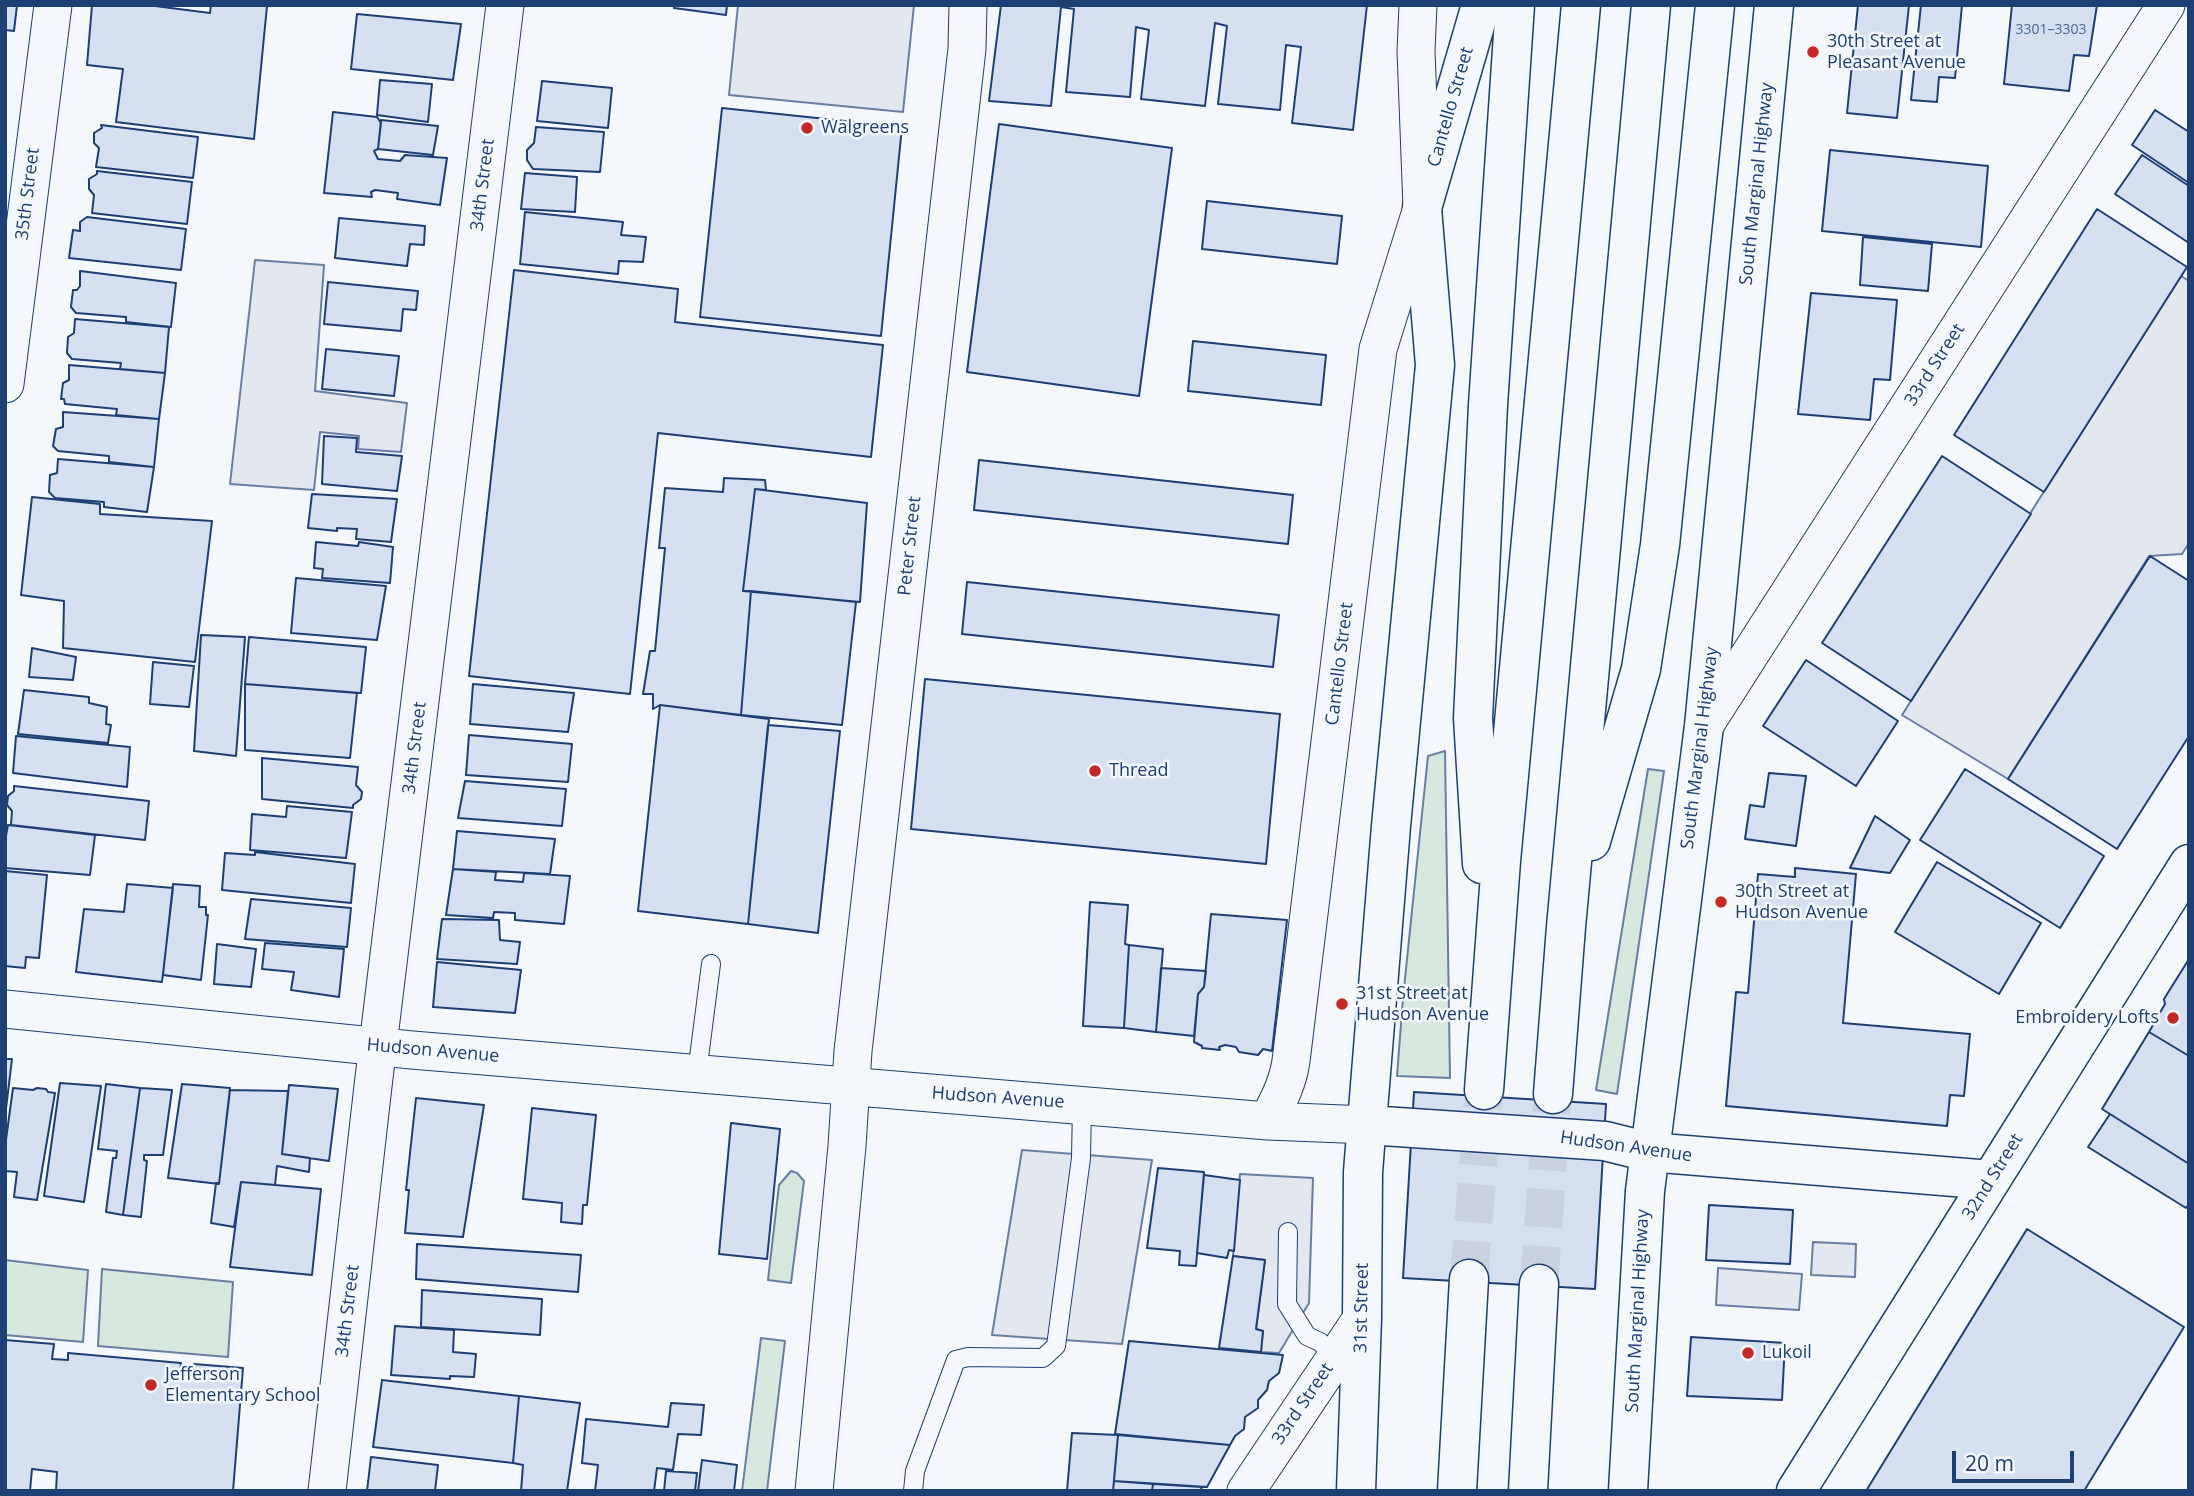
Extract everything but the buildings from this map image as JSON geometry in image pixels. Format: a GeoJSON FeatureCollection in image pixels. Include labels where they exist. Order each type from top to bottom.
{"type":"FeatureCollection","features":[{"type":"Feature","properties":{"kind":"main road","name":"Cantello Street"},"geometry":{"type":"LineString","coordinates":[[1368,1125],[1390,838],[1435,365],[1422,208],[1481,5]]}},
{"type":"Feature","properties":{"kind":"main road"},"geometry":{"type":"LineString","coordinates":[[1490,1003],[1473,718],[1488,405],[1515,5]]}},
{"type":"Feature","properties":{"kind":"main road"},"geometry":{"type":"LineString","coordinates":[[1484,1090],[1581,5]]}},
{"type":"Feature","properties":{"kind":"main road"},"geometry":{"type":"LineString","coordinates":[[1553,1094],[1651,5]]}},
{"type":"Feature","properties":{"kind":"main road"},"geometry":{"type":"LineString","coordinates":[[1566,927],[1641,669],[1668,477],[1714,5]]}},
{"type":"Feature","properties":{"kind":"main road","name":"South Marginal Highway"},"geometry":{"type":"LineString","coordinates":[[1628,1491],[1649,1152],[1704,726],[1774,5]]}},
{"type":"Feature","properties":{"kind":"main road","name":"32nd Street"},"geometry":{"type":"LineString","coordinates":[[1796,1491],[2189,864]]}},
{"type":"Feature","properties":{"kind":"main road","name":"Hudson Avenue"},"geometry":{"type":"LineString","coordinates":[[1368,1125],[1605,1141],[1649,1152],[1991,1180]]}},
{"type":"Feature","properties":{"kind":"main road","name":"31st Street"},"geometry":{"type":"LineString","coordinates":[[1356,1491],[1362,1318],[1363,1172],[1368,1125]]}},
{"type":"Feature","properties":{"kind":"main road"},"geometry":{"type":"LineString","coordinates":[[1457,1491],[1469,1279]]}},
{"type":"Feature","properties":{"kind":"main road"},"geometry":{"type":"LineString","coordinates":[[1528,1491],[1539,1284]]}},
{"type":"Feature","properties":{"kind":"street","name":"35th Street"},"geometry":{"type":"LineString","coordinates":[[5,384],[53,5]]}},
{"type":"Feature","properties":{"kind":"street","name":"34th Street"},"geometry":{"type":"LineString","coordinates":[[327,1491],[505,5]]}},
{"type":"Feature","properties":{"kind":"street","name":"Peter Street"},"geometry":{"type":"LineString","coordinates":[[814,1491],[851,1087],[967,49],[968,5]]}},
{"type":"Feature","properties":{"kind":"street","name":"Cantello Street"},"geometry":{"type":"LineString","coordinates":[[1268,1121],[1289,1074],[1291,1061],[1378,349],[1422,208],[1416,51],[1418,5]]}},
{"type":"Feature","properties":{"kind":"street","name":"33rd Street"},"geometry":{"type":"LineString","coordinates":[[1704,726],[2166,5]]}},
{"type":"Feature","properties":{"kind":"street","name":"Hudson Avenue"},"geometry":{"type":"LineString","coordinates":[[5,1009],[379,1047],[1268,1121],[1368,1125]]}},
{"type":"Feature","properties":{"kind":"street","name":"33rd Street"},"geometry":{"type":"LineString","coordinates":[[1246,1491],[1362,1318]]}},
{"type":"Feature","properties":{"kind":"lane"},"geometry":{"type":"LineString","coordinates":[[697,1073],[711,964]]}},
{"type":"Feature","properties":{"kind":"lane"},"geometry":{"type":"LineString","coordinates":[[913,1491],[915,1471],[957,1360],[968,1357],[1043,1358],[1056,1346],[1082,1158],[1082,1104]]}},
{"type":"Feature","properties":{"kind":"lane"},"geometry":{"type":"LineString","coordinates":[[1288,1233],[1287,1304],[1307,1336],[1320,1342],[1335,1357]]}},
{"type":"Feature","properties":{"kind":"shaded area","name":"Walgreens"},"geometry":{"type":"Polygon","coordinates":[[[738,5],[914,5],[903,112],[729,95],[738,5]]]}},
{"type":"Feature","properties":{"kind":"shaded area"},"geometry":{"type":"Polygon","coordinates":[[[255,260],[324,265],[315,391],[407,403],[401,452],[358,449],[359,436],[320,432],[314,490],[230,484],[255,260]]]}},
{"type":"Feature","properties":{"kind":"shaded area"},"geometry":{"type":"Polygon","coordinates":[[[2181,276],[2189,281],[2189,543],[2182,554],[2149,556],[2008,779],[1902,715],[2181,276]]]}},
{"type":"Feature","properties":{"kind":"shaded area"},"geometry":{"type":"Polygon","coordinates":[[[1445,751],[1450,1078],[1397,1076],[1428,756],[1445,751]]]}},
{"type":"Feature","properties":{"kind":"shaded area"},"geometry":{"type":"Polygon","coordinates":[[[1648,769],[1664,771],[1617,1094],[1596,1090],[1648,769]]]}},
{"type":"Feature","properties":{"kind":"shaded area"},"geometry":{"type":"Polygon","coordinates":[[[1022,1150],[1152,1160],[1122,1344],[992,1335],[1022,1150]]]}},
{"type":"Feature","properties":{"kind":"shaded area"},"geometry":{"type":"Polygon","coordinates":[[[791,1171],[804,1181],[791,1283],[768,1280],[779,1185],[791,1171]]]}},
{"type":"Feature","properties":{"kind":"shaded area"},"geometry":{"type":"Polygon","coordinates":[[[1240,1174],[1313,1178],[1309,1303],[1279,1353],[1261,1352],[1263,1331],[1256,1329],[1265,1260],[1233,1256],[1240,1174]]]}},
{"type":"Feature","properties":{"kind":"shaded area"},"geometry":{"type":"Polygon","coordinates":[[[1813,1242],[1856,1244],[1855,1277],[1811,1275],[1813,1242]]]}},
{"type":"Feature","properties":{"kind":"shaded area"},"geometry":{"type":"Polygon","coordinates":[[[5,1260],[88,1270],[83,1342],[5,1335],[5,1260]]]}},
{"type":"Feature","properties":{"kind":"shaded area"},"geometry":{"type":"Polygon","coordinates":[[[1718,1268],[1802,1274],[1799,1310],[1716,1305],[1718,1268]]]}},
{"type":"Feature","properties":{"kind":"shaded area"},"geometry":{"type":"Polygon","coordinates":[[[102,1269],[233,1282],[228,1357],[98,1346],[102,1269]]]}},
{"type":"Feature","properties":{"kind":"shaded area"},"geometry":{"type":"Polygon","coordinates":[[[761,1338],[785,1341],[767,1491],[742,1491],[761,1338]]]}},
{"type":"Feature","properties":{"kind":"tunnel"},"geometry":{"type":"LineString","coordinates":[[1469,1279],[1484,1090]]}},
{"type":"Feature","properties":{"kind":"tunnel"},"geometry":{"type":"LineString","coordinates":[[1539,1284],[1553,1094]]}},
{"type":"Feature","properties":{"kind":"place","name":"30th Street at Pleasant Avenue"},"geometry":{"type":"Point","coordinates":[1813,52]}},
{"type":"Feature","properties":{"kind":"place","name":"Walgreens"},"geometry":{"type":"Point","coordinates":[807,128]}},
{"type":"Feature","properties":{"kind":"place","name":"Thread"},"geometry":{"type":"Point","coordinates":[1095,771]}},
{"type":"Feature","properties":{"kind":"place","name":"30th Street at Hudson Avenue"},"geometry":{"type":"Point","coordinates":[1721,902]}},
{"type":"Feature","properties":{"kind":"place","name":"31st Street at Hudson Avenue"},"geometry":{"type":"Point","coordinates":[1342,1004]}},
{"type":"Feature","properties":{"kind":"place","name":"Embroidery Lofts"},"geometry":{"type":"Point","coordinates":[2173,1018]}},
{"type":"Feature","properties":{"kind":"place","name":"Lukoil"},"geometry":{"type":"Point","coordinates":[1748,1353]}},
{"type":"Feature","properties":{"kind":"place","name":"Jefferson Elementary School"},"geometry":{"type":"Point","coordinates":[151,1385]}}]}
